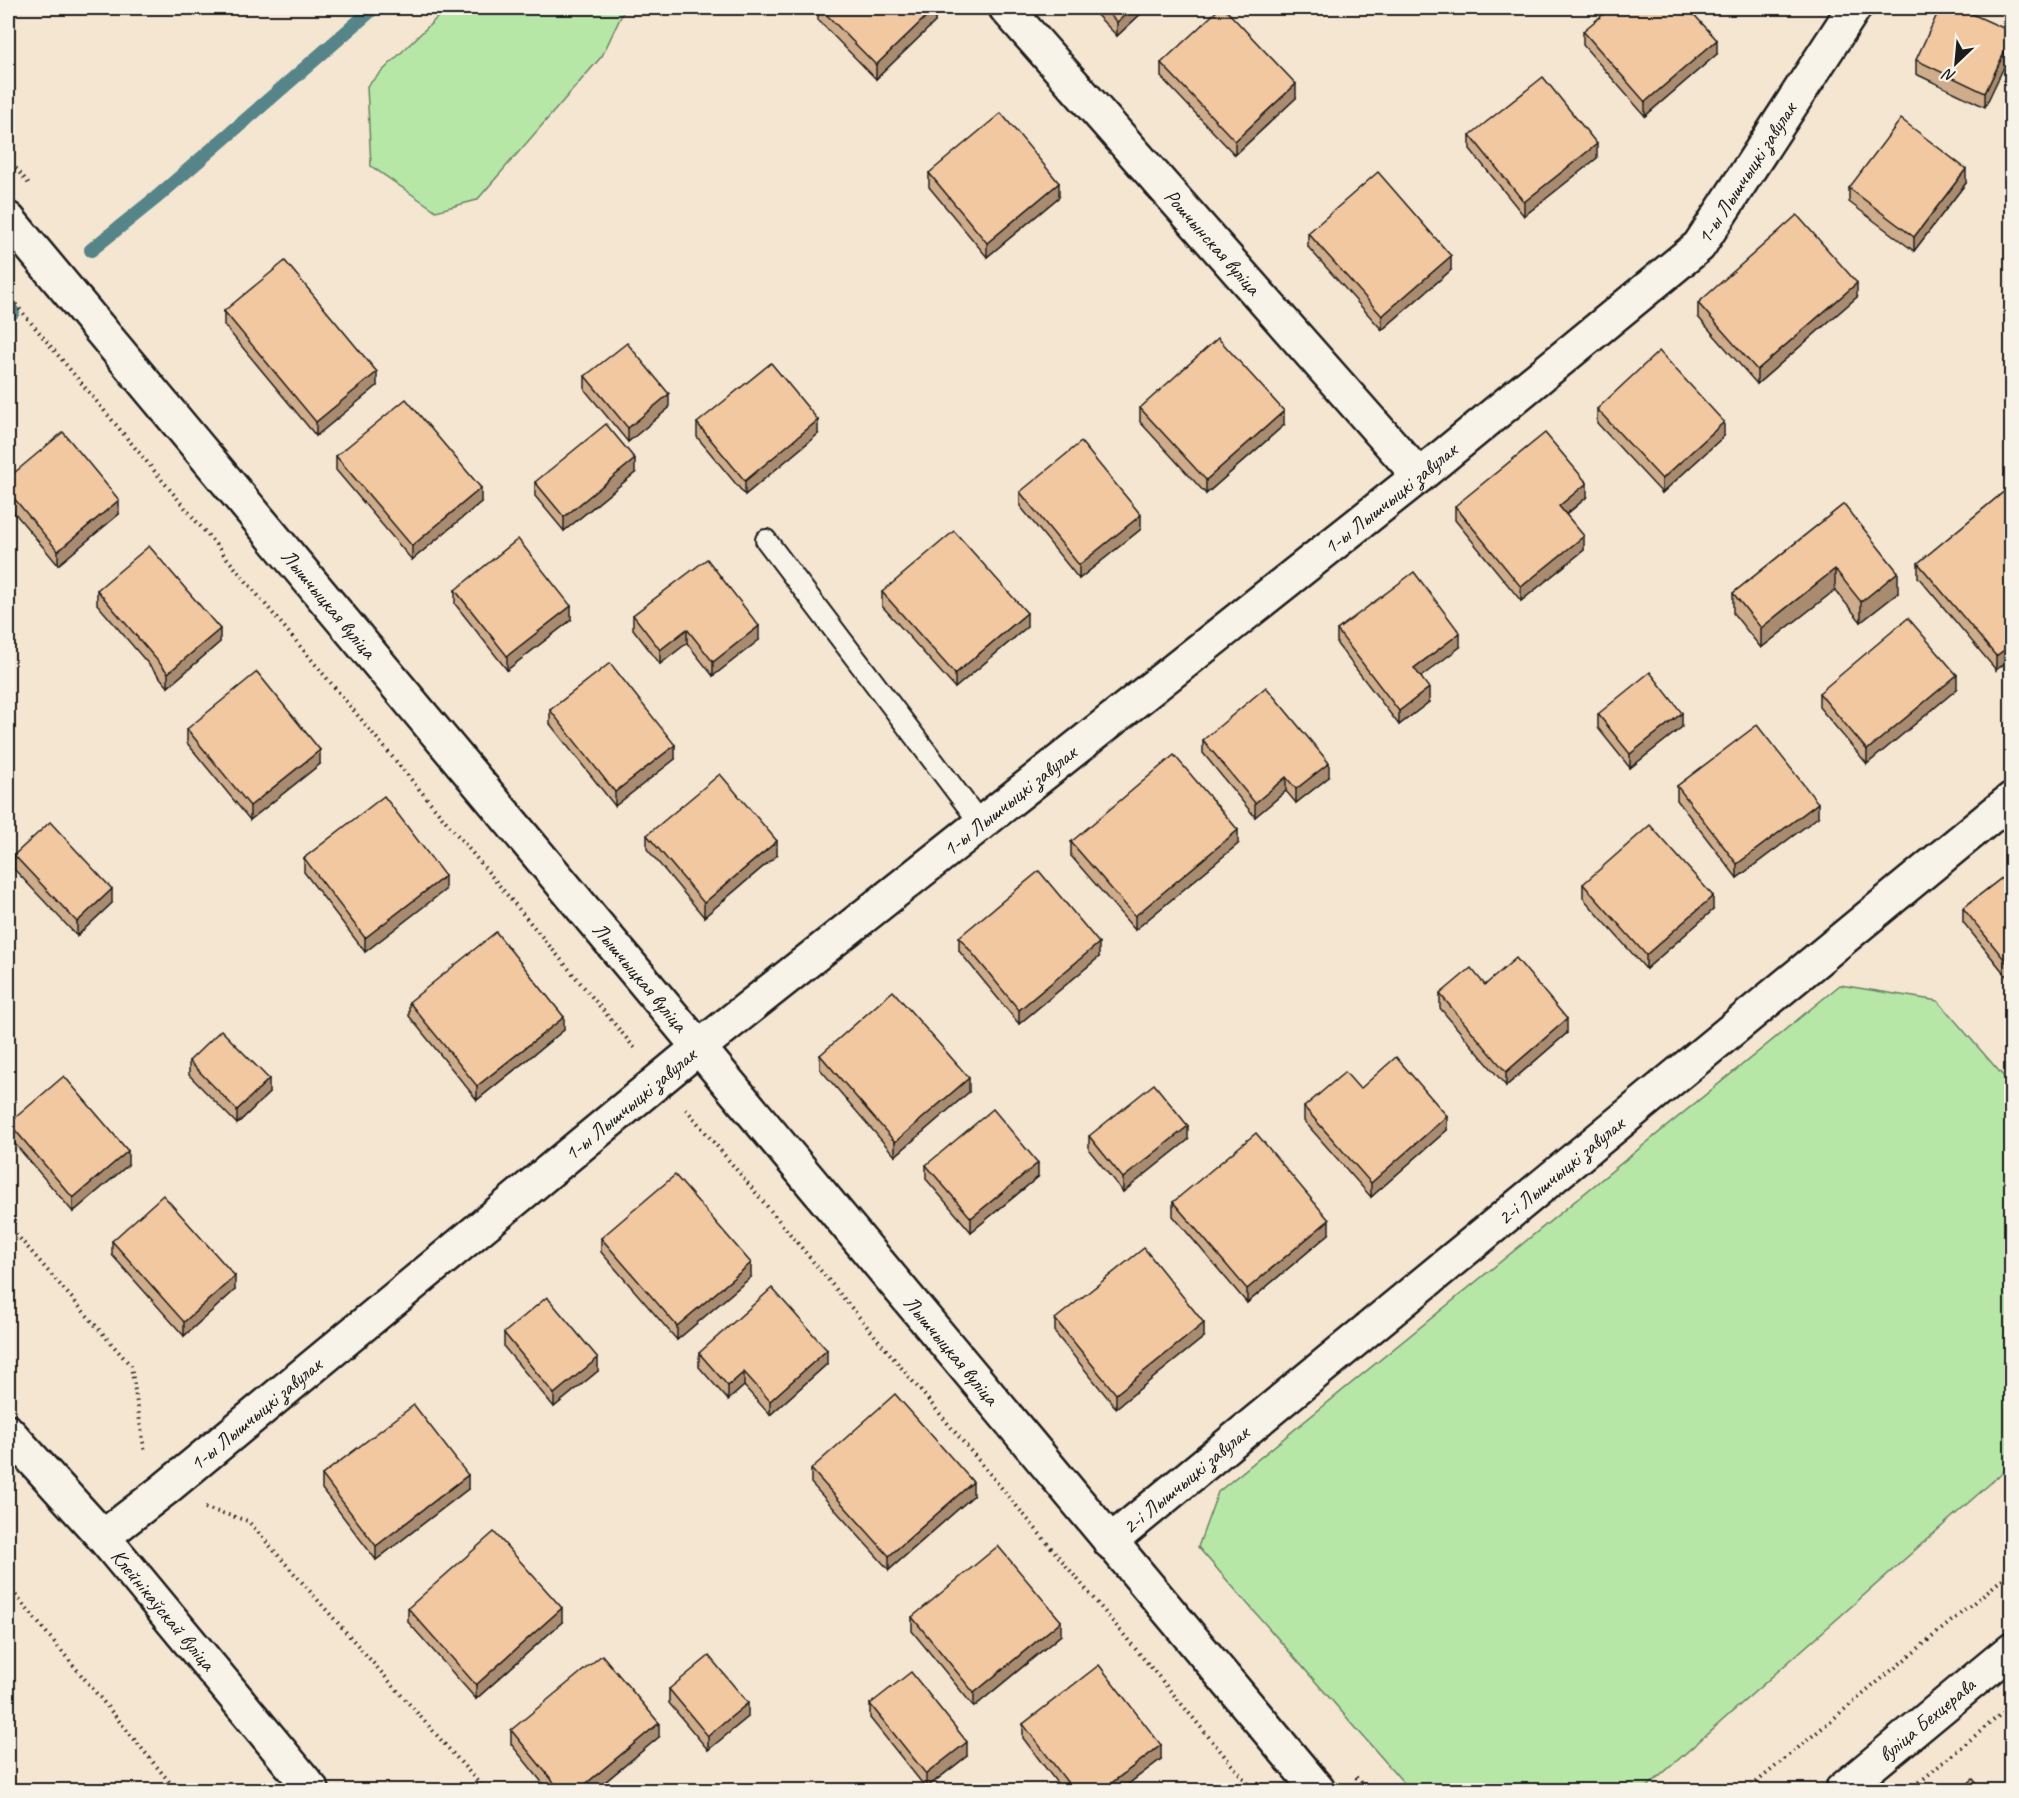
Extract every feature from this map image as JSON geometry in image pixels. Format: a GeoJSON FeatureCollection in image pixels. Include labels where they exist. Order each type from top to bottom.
{"type":"FeatureCollection","features":[{"type":"Feature","properties":{"kind":"street","name":"Рошчынская вуліца"},"geometry":{"type":"LineString","coordinates":[[1006,8],[1419,476]]}},
{"type":"Feature","properties":{"kind":"street","name":"1-ы Лышчыцкі завулак"},"geometry":{"type":"LineString","coordinates":[[104,1537],[698,1048],[1419,476],[1699,246],[1854,8]]}},
{"type":"Feature","properties":{"kind":"street","name":"Лышчыцкая вуліца"},"geometry":{"type":"LineString","coordinates":[[8,219],[1317,1791]]}},
{"type":"Feature","properties":{"kind":"street","name":"2-і Лышчыцкі завулак"},"geometry":{"type":"LineString","coordinates":[[1110,1542],[2012,799]]}},
{"type":"Feature","properties":{"kind":"street","name":"Клейнікаўскай вуліца"},"geometry":{"type":"LineString","coordinates":[[8,1432],[104,1537],[312,1791]]}},
{"type":"Feature","properties":{"kind":"street","name":"вуліца Бехцерава"},"geometry":{"type":"LineString","coordinates":[[1842,1791],[2012,1649]]}},
{"type":"Feature","properties":{"kind":"lane"},"geometry":{"type":"LineString","coordinates":[[766,540],[981,824]]}},
{"type":"Feature","properties":{"kind":"path"},"geometry":{"type":"LineString","coordinates":[[8,295],[1253,1791]]}},
{"type":"Feature","properties":{"kind":"path"},"geometry":{"type":"LineString","coordinates":[[8,1225],[131,1366],[146,1457],[165,1489],[189,1503],[248,1521],[485,1791]]}},
{"type":"Feature","properties":{"kind":"path"},"geometry":{"type":"LineString","coordinates":[[1747,1791],[2012,1571]]}},
{"type":"Feature","properties":{"kind":"path"},"geometry":{"type":"LineString","coordinates":[[8,1586],[176,1791]]}},
{"type":"Feature","properties":{"kind":"path"},"geometry":{"type":"LineString","coordinates":[[1910,1791],[2012,1705]]}},
{"type":"Feature","properties":{"kind":"green space"},"geometry":{"type":"Polygon","coordinates":[[[447,8],[625,8],[602,56],[477,200],[436,211],[371,166],[367,86],[447,8]]]}},
{"type":"Feature","properties":{"kind":"green space"},"geometry":{"type":"Polygon","coordinates":[[[1840,985],[1938,1001],[2011,1085],[2011,1465],[1644,1790],[1410,1790],[1198,1547],[1218,1492],[1840,985]]]}},
{"type":"Feature","properties":{"kind":"building"},"geometry":{"type":"Polygon","coordinates":[[[820,8],[935,8],[876,65],[820,8]]]}},
{"type":"Feature","properties":{"kind":"building"},"geometry":{"type":"Polygon","coordinates":[[[1103,8],[1133,8],[1117,22],[1103,8]]]}},
{"type":"Feature","properties":{"kind":"building"},"geometry":{"type":"Polygon","coordinates":[[[1220,8],[1224,8],[1296,84],[1235,141],[1161,63],[1220,8]]]}},
{"type":"Feature","properties":{"kind":"building"},"geometry":{"type":"Polygon","coordinates":[[[1611,8],[1688,8],[1717,40],[1645,102],[1583,31],[1611,8]]]}},
{"type":"Feature","properties":{"kind":"building"},"geometry":{"type":"Polygon","coordinates":[[[1940,8],[1959,8],[2012,32],[1985,93],[1916,60],[1940,8]]]}},
{"type":"Feature","properties":{"kind":"building"},"geometry":{"type":"Polygon","coordinates":[[[1543,77],[1597,144],[1524,202],[1470,135],[1543,77]]]}},
{"type":"Feature","properties":{"kind":"building"},"geometry":{"type":"Polygon","coordinates":[[[1001,113],[1059,183],[987,243],[929,173],[1001,113]]]}},
{"type":"Feature","properties":{"kind":"building"},"geometry":{"type":"Polygon","coordinates":[[[1901,119],[1966,169],[1914,237],[1849,188],[1901,119]]]}},
{"type":"Feature","properties":{"kind":"building"},"geometry":{"type":"Polygon","coordinates":[[[1378,172],[1451,256],[1382,316],[1308,233],[1378,172]]]}},
{"type":"Feature","properties":{"kind":"building"},"geometry":{"type":"Polygon","coordinates":[[[1797,215],[1857,283],[1757,370],[1698,303],[1797,215]]]}},
{"type":"Feature","properties":{"kind":"building"},"geometry":{"type":"Polygon","coordinates":[[[285,261],[377,372],[316,422],[224,311],[285,261]]]}},
{"type":"Feature","properties":{"kind":"building"},"geometry":{"type":"Polygon","coordinates":[[[1218,338],[1284,411],[1206,480],[1140,408],[1218,338]]]}},
{"type":"Feature","properties":{"kind":"building"},"geometry":{"type":"Polygon","coordinates":[[[627,343],[669,394],[628,428],[585,376],[627,343]]]}},
{"type":"Feature","properties":{"kind":"building"},"geometry":{"type":"Polygon","coordinates":[[[1659,351],[1724,422],[1662,479],[1597,409],[1659,351]]]}},
{"type":"Feature","properties":{"kind":"building"},"geometry":{"type":"Polygon","coordinates":[[[771,363],[818,420],[745,481],[697,423],[771,363]]]}},
{"type":"Feature","properties":{"kind":"building"},"geometry":{"type":"Polygon","coordinates":[[[406,399],[481,488],[412,546],[336,456],[406,399]]]}},
{"type":"Feature","properties":{"kind":"building"},"geometry":{"type":"Polygon","coordinates":[[[606,424],[635,459],[564,517],[535,482],[606,424]]]}},
{"type":"Feature","properties":{"kind":"building"},"geometry":{"type":"Polygon","coordinates":[[[63,432],[119,500],[58,551],[8,491],[8,478],[63,432]]]}},
{"type":"Feature","properties":{"kind":"building"},"geometry":{"type":"Polygon","coordinates":[[[1545,433],[1587,483],[1559,506],[1584,536],[1521,587],[1455,506],[1545,433]]]}},
{"type":"Feature","properties":{"kind":"building"},"geometry":{"type":"Polygon","coordinates":[[[1081,442],[1141,515],[1079,565],[1020,492],[1081,442]]]}},
{"type":"Feature","properties":{"kind":"building"},"geometry":{"type":"Polygon","coordinates":[[[2012,485],[2012,644],[1996,656],[1918,563],[2012,485]]]}},
{"type":"Feature","properties":{"kind":"building"},"geometry":{"type":"Polygon","coordinates":[[[1844,504],[1898,572],[1861,602],[1835,569],[1761,628],[1733,593],[1844,504]]]}},
{"type":"Feature","properties":{"kind":"building"},"geometry":{"type":"Polygon","coordinates":[[[954,531],[1027,613],[955,674],[882,592],[954,531]]]}},
{"type":"Feature","properties":{"kind":"building"},"geometry":{"type":"Polygon","coordinates":[[[518,539],[571,606],[507,656],[455,590],[518,539]]]}},
{"type":"Feature","properties":{"kind":"building"},"geometry":{"type":"Polygon","coordinates":[[[149,546],[220,629],[168,673],[97,590],[149,546]]]}},
{"type":"Feature","properties":{"kind":"building"},"geometry":{"type":"Polygon","coordinates":[[[707,559],[759,626],[713,662],[687,629],[660,650],[633,615],[707,559]]]}},
{"type":"Feature","properties":{"kind":"building"},"geometry":{"type":"Polygon","coordinates":[[[1414,572],[1460,633],[1414,668],[1429,688],[1399,711],[1337,630],[1414,572]]]}},
{"type":"Feature","properties":{"kind":"building"},"geometry":{"type":"Polygon","coordinates":[[[1908,618],[1957,675],[1867,750],[1819,693],[1908,618]]]}},
{"type":"Feature","properties":{"kind":"building"},"geometry":{"type":"Polygon","coordinates":[[[610,663],[675,745],[615,792],[550,710],[610,663]]]}},
{"type":"Feature","properties":{"kind":"building"},"geometry":{"type":"Polygon","coordinates":[[[257,672],[320,750],[250,806],[187,729],[257,672]]]}},
{"type":"Feature","properties":{"kind":"building"},"geometry":{"type":"Polygon","coordinates":[[[1650,672],[1682,713],[1630,754],[1598,714],[1650,672]]]}},
{"type":"Feature","properties":{"kind":"building"},"geometry":{"type":"Polygon","coordinates":[[[1266,687],[1329,763],[1296,789],[1286,777],[1255,803],[1203,740],[1266,687]]]}},
{"type":"Feature","properties":{"kind":"building"},"geometry":{"type":"Polygon","coordinates":[[[1757,725],[1818,803],[1737,864],[1677,786],[1757,725]]]}},
{"type":"Feature","properties":{"kind":"building"},"geometry":{"type":"Polygon","coordinates":[[[1174,755],[1238,830],[1135,916],[1071,842],[1174,755]]]}},
{"type":"Feature","properties":{"kind":"building"},"geometry":{"type":"Polygon","coordinates":[[[720,774],[777,841],[704,903],[647,835],[720,774]]]}},
{"type":"Feature","properties":{"kind":"building"},"geometry":{"type":"Polygon","coordinates":[[[384,796],[445,876],[365,938],[304,858],[384,796]]]}},
{"type":"Feature","properties":{"kind":"building"},"geometry":{"type":"Polygon","coordinates":[[[50,822],[112,889],[77,922],[14,855],[50,822]]]}},
{"type":"Feature","properties":{"kind":"building"},"geometry":{"type":"Polygon","coordinates":[[[1650,825],[1713,896],[1646,955],[1583,884],[1650,825]]]}},
{"type":"Feature","properties":{"kind":"building"},"geometry":{"type":"Polygon","coordinates":[[[2012,870],[2012,969],[1963,908],[2012,870]]]}},
{"type":"Feature","properties":{"kind":"building"},"geometry":{"type":"Polygon","coordinates":[[[1039,871],[1099,943],[1019,1010],[959,937],[1039,871]]]}},
{"type":"Feature","properties":{"kind":"building"},"geometry":{"type":"Polygon","coordinates":[[[496,932],[564,1017],[477,1086],[409,1002],[496,932]]]}},
{"type":"Feature","properties":{"kind":"building"},"geometry":{"type":"Polygon","coordinates":[[[1516,958],[1567,1019],[1506,1072],[1440,994],[1471,968],[1485,985],[1516,958]]]}},
{"type":"Feature","properties":{"kind":"building"},"geometry":{"type":"Polygon","coordinates":[[[893,991],[969,1078],[895,1142],[820,1055],[893,991]]]}},
{"type":"Feature","properties":{"kind":"building"},"geometry":{"type":"Polygon","coordinates":[[[221,1030],[269,1079],[237,1110],[189,1061],[221,1030]]]}},
{"type":"Feature","properties":{"kind":"building"},"geometry":{"type":"Polygon","coordinates":[[[1396,1057],[1447,1116],[1371,1183],[1304,1107],[1345,1072],[1360,1089],[1396,1057]]]}},
{"type":"Feature","properties":{"kind":"building"},"geometry":{"type":"Polygon","coordinates":[[[64,1076],[128,1151],[73,1198],[9,1123],[64,1076]]]}},
{"type":"Feature","properties":{"kind":"building"},"geometry":{"type":"Polygon","coordinates":[[[1154,1084],[1188,1126],[1123,1178],[1089,1136],[1154,1084]]]}},
{"type":"Feature","properties":{"kind":"building"},"geometry":{"type":"Polygon","coordinates":[[[993,1109],[1038,1163],[971,1218],[926,1165],[993,1109]]]}},
{"type":"Feature","properties":{"kind":"building"},"geometry":{"type":"Polygon","coordinates":[[[1256,1133],[1329,1220],[1247,1289],[1173,1202],[1256,1133]]]}},
{"type":"Feature","properties":{"kind":"building"},"geometry":{"type":"Polygon","coordinates":[[[675,1175],[751,1263],[677,1326],[601,1238],[675,1175]]]}},
{"type":"Feature","properties":{"kind":"building"},"geometry":{"type":"Polygon","coordinates":[[[163,1195],[235,1276],[184,1322],[112,1241],[163,1195]]]}},
{"type":"Feature","properties":{"kind":"building"},"geometry":{"type":"Polygon","coordinates":[[[1144,1248],[1204,1323],[1116,1394],[1055,1319],[1144,1248]]]}},
{"type":"Feature","properties":{"kind":"building"},"geometry":{"type":"Polygon","coordinates":[[[772,1288],[827,1350],[770,1401],[744,1372],[728,1386],[699,1353],[772,1288]]]}},
{"type":"Feature","properties":{"kind":"building"},"geometry":{"type":"Polygon","coordinates":[[[547,1297],[598,1358],[554,1394],[504,1333],[547,1297]]]}},
{"type":"Feature","properties":{"kind":"building"},"geometry":{"type":"Polygon","coordinates":[[[895,1394],[973,1482],[889,1556],[811,1469],[895,1394]]]}},
{"type":"Feature","properties":{"kind":"building"},"geometry":{"type":"Polygon","coordinates":[[[414,1405],[468,1475],[376,1546],[322,1475],[414,1405]]]}},
{"type":"Feature","properties":{"kind":"building"},"geometry":{"type":"Polygon","coordinates":[[[494,1532],[562,1608],[476,1685],[408,1608],[494,1532]]]}},
{"type":"Feature","properties":{"kind":"building"},"geometry":{"type":"Polygon","coordinates":[[[998,1546],[1061,1621],[974,1693],[912,1617],[998,1546]]]}},
{"type":"Feature","properties":{"kind":"building"},"geometry":{"type":"Polygon","coordinates":[[[602,1655],[659,1723],[577,1791],[561,1791],[511,1730],[602,1655]]]}},
{"type":"Feature","properties":{"kind":"building"},"geometry":{"type":"Polygon","coordinates":[[[709,1656],[748,1703],[708,1736],[669,1689],[709,1656]]]}},
{"type":"Feature","properties":{"kind":"building"},"geometry":{"type":"Polygon","coordinates":[[[1099,1665],[1161,1745],[1101,1791],[1074,1791],[1023,1724],[1099,1665]]]}},
{"type":"Feature","properties":{"kind":"building"},"geometry":{"type":"Polygon","coordinates":[[[911,1672],[967,1742],[926,1774],[870,1704],[911,1672]]]}},
{"type":"Feature","properties":{"kind":"building"},"geometry":{"type":"Polygon","coordinates":[[[1973,1779],[1983,1791],[1959,1791],[1973,1779]]]}},
{"type":"Feature","properties":{"kind":"waterway"},"geometry":{"type":"LineString","coordinates":[[91,250],[157,197],[374,8]]}},
{"type":"Feature","properties":{"kind":"waterway"},"geometry":{"type":"LineString","coordinates":[[8,317],[13,312]]}}]}
